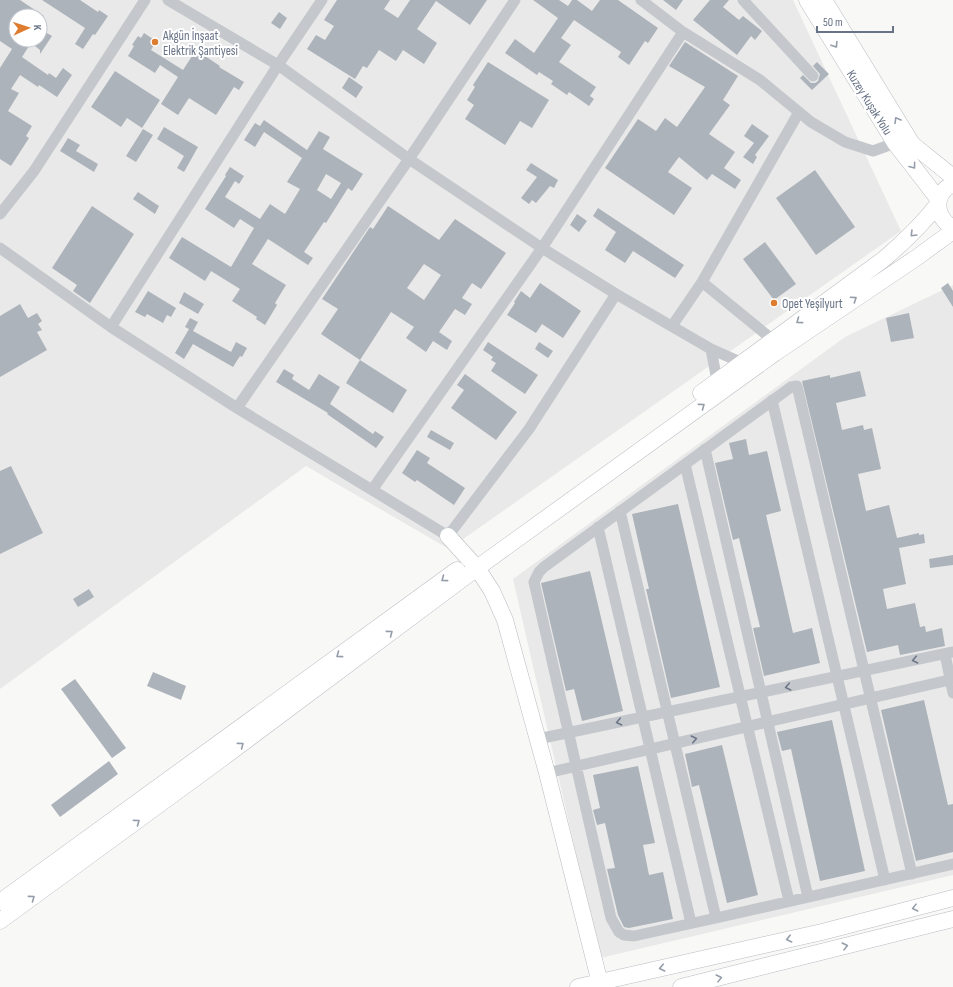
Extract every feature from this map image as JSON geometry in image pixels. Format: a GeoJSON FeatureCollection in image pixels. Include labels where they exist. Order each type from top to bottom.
{"type":"FeatureCollection","features":[{"type":"Feature","properties":{"kind":"street"},"geometry":{"type":"LineString","coordinates":[[0,214],[34,171],[145,0]]}},
{"type":"Feature","properties":{"kind":"street"},"geometry":{"type":"LineString","coordinates":[[168,0],[278,65],[409,159],[542,248],[616,294],[711,349],[747,366]]}},
{"type":"Feature","properties":{"kind":"street"},"geometry":{"type":"LineString","coordinates":[[111,327],[278,65],[322,0]]}},
{"type":"Feature","properties":{"kind":"street"},"geometry":{"type":"LineString","coordinates":[[237,408],[409,159],[515,0]]}},
{"type":"Feature","properties":{"kind":"street"},"geometry":{"type":"LineString","coordinates":[[641,0],[683,32],[760,80],[811,122],[845,142],[873,151],[895,143]]}},
{"type":"Feature","properties":{"kind":"street"},"geometry":{"type":"LineString","coordinates":[[743,0],[813,76]]}},
{"type":"Feature","properties":{"kind":"street","name":"Kuzey Kuşak Yolu"},"geometry":{"type":"LineString","coordinates":[[807,0],[895,143],[939,202],[939,212],[942,218],[946,224],[953,229]]}},
{"type":"Feature","properties":{"kind":"street","name":"Kuzey Kuşak Yolu"},"geometry":{"type":"LineString","coordinates":[[824,0],[912,144],[953,177]]}},
{"type":"Feature","properties":{"kind":"street"},"geometry":{"type":"LineString","coordinates":[[372,490],[542,248],[683,32]]}},
{"type":"Feature","properties":{"kind":"street"},"geometry":{"type":"LineString","coordinates":[[672,326],[702,282],[799,112]]}},
{"type":"Feature","properties":{"kind":"street"},"geometry":{"type":"LineString","coordinates":[[747,366],[773,340],[890,254],[922,226],[939,202],[945,190],[953,184]]}},
{"type":"Feature","properties":{"kind":"street"},"geometry":{"type":"LineString","coordinates":[[0,902],[474,564],[747,366],[953,229]]}},
{"type":"Feature","properties":{"kind":"street"},"geometry":{"type":"LineString","coordinates":[[0,248],[111,327],[237,408],[448,536],[474,564],[492,591],[505,620],[547,773],[600,985]]}},
{"type":"Feature","properties":{"kind":"street"},"geometry":{"type":"LineString","coordinates":[[702,282],[773,340]]}},
{"type":"Feature","properties":{"kind":"street"},"geometry":{"type":"LineString","coordinates":[[448,536],[529,429],[616,294]]}},
{"type":"Feature","properties":{"kind":"street"},"geometry":{"type":"LineString","coordinates":[[711,349],[721,385]]}},
{"type":"Feature","properties":{"kind":"street"},"geometry":{"type":"LineString","coordinates":[[912,874],[797,386],[791,387],[598,527],[539,572],[534,582],[611,918],[619,932],[624,935],[634,936],[912,874],[953,864]]}},
{"type":"Feature","properties":{"kind":"street"},"geometry":{"type":"LineString","coordinates":[[772,400],[885,880]]}},
{"type":"Feature","properties":{"kind":"street"},"geometry":{"type":"LineString","coordinates":[[705,449],[808,897]]}},
{"type":"Feature","properties":{"kind":"street"},"geometry":{"type":"LineString","coordinates":[[685,464],[789,901]]}},
{"type":"Feature","properties":{"kind":"street"},"geometry":{"type":"LineString","coordinates":[[620,511],[716,918]]}},
{"type":"Feature","properties":{"kind":"street"},"geometry":{"type":"LineString","coordinates":[[598,527],[691,923]]}},
{"type":"Feature","properties":{"kind":"street"},"geometry":{"type":"LineString","coordinates":[[0,921],[220,760],[474,564]]}},
{"type":"Feature","properties":{"kind":"street"},"geometry":{"type":"LineString","coordinates":[[538,739],[949,653],[953,692]]}},
{"type":"Feature","properties":{"kind":"street"},"geometry":{"type":"LineString","coordinates":[[547,773],[952,680]]}},
{"type":"Feature","properties":{"kind":"street"},"geometry":{"type":"LineString","coordinates":[[578,987],[600,985],[822,932],[953,898]]}},
{"type":"Feature","properties":{"kind":"street"},"geometry":{"type":"LineString","coordinates":[[681,987],[953,919]]}},
{"type":"Feature","properties":{"kind":"shaded area"},"geometry":{"type":"Polygon","coordinates":[[[0,0],[793,0],[901,231],[449,549],[306,466],[0,689],[0,0]]]}},
{"type":"Feature","properties":{"kind":"shaded area"},"geometry":{"type":"Polygon","coordinates":[[[953,285],[953,875],[600,958],[513,579],[845,337],[953,285]]]}},
{"type":"Feature","properties":{"kind":"building"},"geometry":{"type":"Polygon","coordinates":[[[0,0],[20,0],[32,8],[8,8],[8,46],[0,41],[0,0]]]}},
{"type":"Feature","properties":{"kind":"building"},"geometry":{"type":"Polygon","coordinates":[[[42,0],[80,0],[98,12],[99,10],[108,16],[83,49],[75,44],[85,28],[42,0]]]}},
{"type":"Feature","properties":{"kind":"building"},"geometry":{"type":"Polygon","coordinates":[[[337,0],[390,0],[384,9],[398,18],[410,0],[487,0],[470,25],[436,1],[417,29],[437,43],[424,64],[403,50],[396,61],[379,50],[367,68],[363,66],[355,79],[307,49],[316,35],[325,40],[334,26],[324,20],[337,0]]]}},
{"type":"Feature","properties":{"kind":"building"},"geometry":{"type":"Polygon","coordinates":[[[533,0],[559,0],[568,6],[572,0],[577,0],[592,11],[600,0],[618,0],[658,28],[648,43],[645,41],[629,65],[618,57],[621,52],[574,20],[561,38],[571,45],[559,62],[596,87],[590,96],[594,99],[589,106],[569,92],[567,95],[551,84],[553,81],[539,72],[537,75],[505,53],[515,39],[534,53],[558,18],[533,0]]]}},
{"type":"Feature","properties":{"kind":"building"},"geometry":{"type":"Polygon","coordinates":[[[663,0],[683,0],[676,10],[663,0]]]}},
{"type":"Feature","properties":{"kind":"building"},"geometry":{"type":"Polygon","coordinates":[[[710,0],[729,0],[723,7],[739,20],[743,16],[762,31],[755,40],[751,36],[737,55],[693,20],[710,0]]]}},
{"type":"Feature","properties":{"kind":"building"},"geometry":{"type":"Polygon","coordinates":[[[279,12],[287,18],[280,29],[271,23],[279,12]]]}},
{"type":"Feature","properties":{"kind":"building"},"geometry":{"type":"Polygon","coordinates":[[[144,33],[156,41],[151,50],[183,70],[196,50],[220,66],[219,67],[244,82],[239,90],[234,87],[216,115],[189,98],[178,115],[161,104],[178,77],[160,65],[155,73],[128,56],[134,46],[132,45],[138,36],[141,38],[144,33]]]}},
{"type":"Feature","properties":{"kind":"building"},"geometry":{"type":"Polygon","coordinates":[[[48,34],[52,36],[48,42],[48,34]]]}},
{"type":"Feature","properties":{"kind":"building"},"geometry":{"type":"Polygon","coordinates":[[[685,42],[738,76],[723,100],[730,105],[709,134],[735,152],[724,168],[741,180],[735,189],[712,174],[707,180],[679,157],[668,172],[692,188],[674,215],[605,168],[638,119],[656,131],[665,118],[677,127],[705,87],[669,66],[685,42]]]}},
{"type":"Feature","properties":{"kind":"building"},"geometry":{"type":"Polygon","coordinates":[[[10,48],[28,48],[22,57],[48,75],[49,73],[56,78],[63,68],[72,75],[57,97],[20,75],[11,89],[19,93],[8,111],[32,126],[26,136],[29,138],[11,166],[0,159],[0,68],[12,49],[10,48]]]}},
{"type":"Feature","properties":{"kind":"building"},"geometry":{"type":"Polygon","coordinates":[[[37,48],[44,48],[40,54],[40,50],[37,48]]]}},
{"type":"Feature","properties":{"kind":"building"},"geometry":{"type":"Polygon","coordinates":[[[488,62],[549,100],[532,128],[520,121],[505,145],[465,119],[474,105],[467,100],[475,87],[473,85],[488,62]]]}},
{"type":"Feature","properties":{"kind":"building"},"geometry":{"type":"Polygon","coordinates":[[[817,62],[829,74],[812,90],[800,78],[803,75],[811,83],[818,81],[820,74],[813,66],[817,62]]]}},
{"type":"Feature","properties":{"kind":"building"},"geometry":{"type":"Polygon","coordinates":[[[115,71],[160,100],[142,128],[127,118],[121,127],[91,107],[115,71]]]}},
{"type":"Feature","properties":{"kind":"building"},"geometry":{"type":"Polygon","coordinates":[[[349,77],[363,87],[356,98],[342,88],[349,77]]]}},
{"type":"Feature","properties":{"kind":"building"},"geometry":{"type":"Polygon","coordinates":[[[264,120],[307,150],[319,131],[330,137],[323,149],[363,174],[352,191],[348,188],[326,223],[324,222],[304,252],[313,258],[308,265],[268,239],[252,264],[286,285],[275,303],[277,305],[265,325],[256,319],[257,317],[232,301],[240,289],[211,271],[205,281],[169,258],[182,237],[231,267],[254,228],[240,219],[234,228],[205,209],[230,167],[244,176],[239,184],[235,181],[225,197],[260,219],[270,204],[285,214],[300,189],[287,182],[302,158],[264,132],[255,147],[244,140],[255,123],[260,126],[264,120]],[[326,174],[317,190],[331,199],[341,183],[326,174]]]}},
{"type":"Feature","properties":{"kind":"building"},"geometry":{"type":"Polygon","coordinates":[[[752,124],[769,136],[755,155],[757,157],[753,164],[743,157],[754,143],[744,136],[752,124]]]}},
{"type":"Feature","properties":{"kind":"building"},"geometry":{"type":"Polygon","coordinates":[[[164,127],[198,147],[184,172],[177,168],[184,156],[157,139],[164,127]]]}},
{"type":"Feature","properties":{"kind":"building"},"geometry":{"type":"Polygon","coordinates":[[[143,129],[153,135],[136,162],[126,156],[143,129]]]}},
{"type":"Feature","properties":{"kind":"building"},"geometry":{"type":"Polygon","coordinates":[[[68,138],[80,145],[76,151],[98,164],[94,172],[60,151],[68,138]]]}},
{"type":"Feature","properties":{"kind":"building"},"geometry":{"type":"Polygon","coordinates":[[[531,163],[558,180],[554,188],[550,186],[536,203],[532,200],[529,204],[521,198],[537,177],[526,170],[531,163]]]}},
{"type":"Feature","properties":{"kind":"building"},"geometry":{"type":"Polygon","coordinates":[[[815,170],[855,227],[816,255],[776,198],[815,170]]]}},
{"type":"Feature","properties":{"kind":"building"},"geometry":{"type":"Polygon","coordinates":[[[138,192],[159,206],[155,214],[133,199],[138,192]]]}},
{"type":"Feature","properties":{"kind":"building"},"geometry":{"type":"Polygon","coordinates":[[[92,206],[134,234],[90,303],[73,291],[77,285],[52,268],[92,206]]]}},
{"type":"Feature","properties":{"kind":"building"},"geometry":{"type":"Polygon","coordinates":[[[388,206],[439,240],[455,219],[506,253],[481,289],[472,283],[462,298],[472,304],[465,315],[455,309],[439,332],[452,341],[447,350],[433,341],[426,352],[406,338],[414,327],[391,312],[360,360],[321,334],[338,309],[322,299],[370,227],[373,229],[388,206]],[[424,264],[407,288],[424,300],[441,275],[424,264]]]}},
{"type":"Feature","properties":{"kind":"building"},"geometry":{"type":"Polygon","coordinates":[[[598,208],[684,265],[675,278],[633,251],[625,263],[605,250],[616,232],[593,216],[598,208]]]}},
{"type":"Feature","properties":{"kind":"building"},"geometry":{"type":"Polygon","coordinates":[[[577,214],[587,221],[579,232],[570,225],[577,214]]]}},
{"type":"Feature","properties":{"kind":"building"},"geometry":{"type":"Polygon","coordinates":[[[765,242],[796,284],[774,300],[743,259],[765,242]]]}},
{"type":"Feature","properties":{"kind":"building"},"geometry":{"type":"Polygon","coordinates":[[[540,283],[581,311],[563,338],[542,324],[536,333],[507,315],[521,291],[530,298],[540,283]]]}},
{"type":"Feature","properties":{"kind":"building"},"geometry":{"type":"Polygon","coordinates":[[[948,283],[953,291],[953,307],[941,288],[948,283]]]}},
{"type":"Feature","properties":{"kind":"building"},"geometry":{"type":"Polygon","coordinates":[[[148,291],[176,308],[171,317],[167,315],[163,323],[147,314],[145,317],[135,312],[148,291]]]}},
{"type":"Feature","properties":{"kind":"building"},"geometry":{"type":"Polygon","coordinates":[[[184,292],[204,304],[198,314],[179,303],[184,292]]]}},
{"type":"Feature","properties":{"kind":"building"},"geometry":{"type":"Polygon","coordinates":[[[20,304],[28,318],[37,313],[42,321],[38,324],[42,330],[37,332],[47,350],[0,377],[0,316],[20,304]]]}},
{"type":"Feature","properties":{"kind":"building"},"geometry":{"type":"Polygon","coordinates":[[[909,313],[914,338],[891,342],[886,318],[909,313]]]}},
{"type":"Feature","properties":{"kind":"building"},"geometry":{"type":"Polygon","coordinates":[[[190,318],[198,322],[193,331],[231,352],[236,342],[247,348],[242,357],[240,356],[233,367],[193,344],[184,359],[175,353],[189,329],[185,327],[190,318]]]}},
{"type":"Feature","properties":{"kind":"building"},"geometry":{"type":"Polygon","coordinates":[[[488,342],[538,375],[525,394],[491,371],[496,363],[491,360],[493,357],[483,350],[488,342]]]}},
{"type":"Feature","properties":{"kind":"building"},"geometry":{"type":"Polygon","coordinates":[[[539,342],[553,351],[548,358],[535,349],[539,342]]]}},
{"type":"Feature","properties":{"kind":"building"},"geometry":{"type":"Polygon","coordinates":[[[360,360],[407,390],[393,413],[346,383],[360,360]]]}},
{"type":"Feature","properties":{"kind":"building"},"geometry":{"type":"Polygon","coordinates":[[[284,369],[294,375],[292,379],[309,390],[319,374],[340,387],[330,404],[373,434],[375,431],[384,437],[376,448],[327,414],[328,413],[276,382],[284,369]]]}},
{"type":"Feature","properties":{"kind":"building"},"geometry":{"type":"Polygon","coordinates":[[[860,371],[866,396],[836,403],[842,430],[863,425],[864,430],[872,428],[881,469],[858,474],[866,511],[889,505],[897,538],[919,533],[919,535],[924,534],[925,543],[899,548],[906,584],[883,589],[887,609],[915,603],[920,627],[925,626],[926,632],[942,628],[945,646],[900,655],[898,645],[867,652],[802,381],[830,375],[830,378],[860,371]]]}},
{"type":"Feature","properties":{"kind":"building"},"geometry":{"type":"Polygon","coordinates":[[[465,374],[517,412],[496,440],[451,408],[464,390],[457,385],[465,374]]]}},
{"type":"Feature","properties":{"kind":"building"},"geometry":{"type":"Polygon","coordinates":[[[431,430],[454,443],[450,450],[427,437],[431,430]]]}},
{"type":"Feature","properties":{"kind":"building"},"geometry":{"type":"Polygon","coordinates":[[[746,439],[749,455],[767,451],[781,511],[766,515],[793,633],[812,628],[820,663],[764,676],[753,628],[760,627],[739,538],[733,540],[715,463],[733,459],[729,443],[746,439]]]}},
{"type":"Feature","properties":{"kind":"building"},"geometry":{"type":"Polygon","coordinates":[[[417,450],[430,458],[427,463],[465,488],[454,505],[417,480],[415,482],[402,473],[417,450]]]}},
{"type":"Feature","properties":{"kind":"building"},"geometry":{"type":"Polygon","coordinates":[[[11,466],[43,533],[0,554],[0,471],[11,466]]]}},
{"type":"Feature","properties":{"kind":"building"},"geometry":{"type":"Polygon","coordinates":[[[678,504],[720,687],[671,698],[646,589],[649,589],[632,514],[678,504]]]}},
{"type":"Feature","properties":{"kind":"building"},"geometry":{"type":"Polygon","coordinates":[[[953,555],[953,565],[930,568],[929,559],[953,555]]]}},
{"type":"Feature","properties":{"kind":"building"},"geometry":{"type":"Polygon","coordinates":[[[590,571],[623,711],[582,721],[574,689],[566,691],[541,583],[590,571]]]}},
{"type":"Feature","properties":{"kind":"building"},"geometry":{"type":"Polygon","coordinates":[[[89,589],[94,597],[78,607],[73,599],[89,589]]]}},
{"type":"Feature","properties":{"kind":"building"},"geometry":{"type":"Polygon","coordinates":[[[153,672],[186,686],[181,700],[147,686],[153,672]]]}},
{"type":"Feature","properties":{"kind":"building"},"geometry":{"type":"Polygon","coordinates":[[[75,679],[126,748],[112,758],[61,689],[75,679]]]}},
{"type":"Feature","properties":{"kind":"building"},"geometry":{"type":"Polygon","coordinates":[[[924,700],[948,805],[953,804],[953,852],[916,861],[881,710],[924,700]]]}},
{"type":"Feature","properties":{"kind":"building"},"geometry":{"type":"Polygon","coordinates":[[[832,720],[865,871],[820,881],[791,749],[782,751],[777,732],[832,720]]]}},
{"type":"Feature","properties":{"kind":"building"},"geometry":{"type":"Polygon","coordinates":[[[722,745],[758,895],[727,903],[699,785],[692,787],[685,754],[722,745]]]}},
{"type":"Feature","properties":{"kind":"building"},"geometry":{"type":"Polygon","coordinates":[[[109,761],[118,774],[60,817],[51,805],[109,761]]]}},
{"type":"Feature","properties":{"kind":"building"},"geometry":{"type":"Polygon","coordinates":[[[638,766],[655,843],[643,845],[649,875],[663,872],[673,919],[629,928],[624,927],[618,915],[607,869],[615,868],[605,823],[597,825],[593,810],[600,808],[593,775],[638,766]]]}},
{"type":"Feature","properties":{"kind":"place","name":"Akgün İnşaat Elektrik Şantiyesi"},"geometry":{"type":"Point","coordinates":[155,42]}},
{"type":"Feature","properties":{"kind":"place","name":"Opet Yeşilyurt"},"geometry":{"type":"Point","coordinates":[774,303]}}]}
